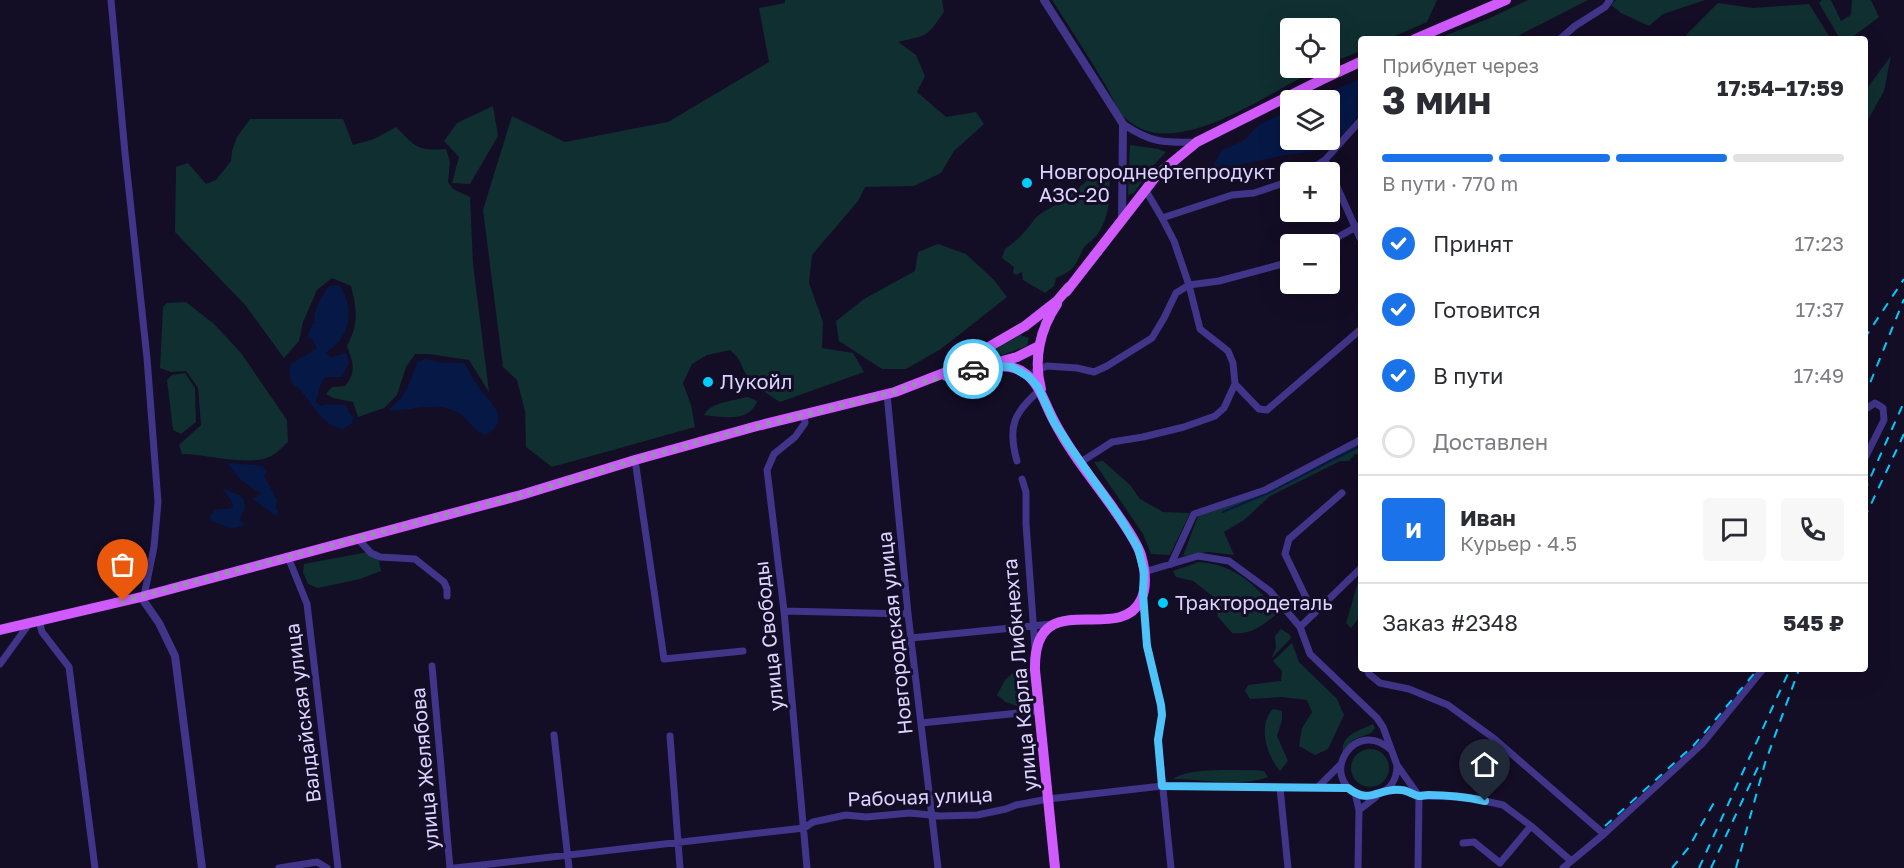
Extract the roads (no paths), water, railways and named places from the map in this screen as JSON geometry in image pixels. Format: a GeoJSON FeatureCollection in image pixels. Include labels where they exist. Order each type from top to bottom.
{"type":"FeatureCollection","features":[{"type":"Feature","properties":{"kind":"main road"},"geometry":{"type":"LineString","coordinates":[[1422,36],[1506,0]]}},
{"type":"Feature","properties":{"kind":"main road"},"geometry":{"type":"LineString","coordinates":[[0,630],[143,596],[521,495],[635,460],[887,394],[925,381],[944,373],[1025,326],[1057,301],[1157,175],[1197,142],[1358,63]]}},
{"type":"Feature","properties":{"kind":"main road"},"geometry":{"type":"LineString","coordinates":[[1040,390],[1038,368],[1041,342],[1055,308],[1069,287]]}},
{"type":"Feature","properties":{"kind":"main road"},"geometry":{"type":"LineString","coordinates":[[1025,326],[1041,342]]}},
{"type":"Feature","properties":{"kind":"main road"},"geometry":{"type":"LineString","coordinates":[[925,381],[1028,353],[1041,342]]}},
{"type":"Feature","properties":{"kind":"main road"},"geometry":{"type":"LineString","coordinates":[[987,366],[1012,367],[1029,377],[1040,390],[1054,422],[1131,536],[1141,557],[1144,572],[1143,594],[1137,606],[1119,617],[1056,624],[1043,632],[1037,643],[1035,654]]}},
{"type":"Feature","properties":{"kind":"main road","name":"улица Карла Либкнехта"},"geometry":{"type":"LineString","coordinates":[[1035,654],[1055,868]]}},
{"type":"Feature","properties":{"kind":"street"},"geometry":{"type":"LineString","coordinates":[[111,0],[147,358],[158,502],[154,547],[143,596],[175,656],[202,868]]}},
{"type":"Feature","properties":{"kind":"street"},"geometry":{"type":"LineString","coordinates":[[1044,0],[1123,124],[1141,137],[1164,143],[1197,142]]}},
{"type":"Feature","properties":{"kind":"street"},"geometry":{"type":"LineString","coordinates":[[1563,36],[1605,7],[1610,0]]}},
{"type":"Feature","properties":{"kind":"street"},"geometry":{"type":"LineString","coordinates":[[1322,162],[1358,123]]}},
{"type":"Feature","properties":{"kind":"street"},"geometry":{"type":"LineString","coordinates":[[1122,219],[1123,124]]}},
{"type":"Feature","properties":{"kind":"street"},"geometry":{"type":"LineString","coordinates":[[1325,160],[1358,224]]}},
{"type":"Feature","properties":{"kind":"street"},"geometry":{"type":"LineString","coordinates":[[1162,218],[1233,195],[1254,193],[1280,184]]}},
{"type":"Feature","properties":{"kind":"street"},"geometry":{"type":"LineString","coordinates":[[1081,462],[1112,442],[1184,427],[1215,416],[1224,408],[1235,384],[1233,363],[1228,351],[1200,329],[1189,285],[1174,241],[1145,189]]}},
{"type":"Feature","properties":{"kind":"street"},"geometry":{"type":"LineString","coordinates":[[1340,236],[1358,227]]}},
{"type":"Feature","properties":{"kind":"street"},"geometry":{"type":"LineString","coordinates":[[1029,377],[1038,368],[1057,366],[1094,372],[1152,338],[1176,293],[1189,285],[1219,281],[1280,265]]}},
{"type":"Feature","properties":{"kind":"street"},"geometry":{"type":"LineString","coordinates":[[1235,384],[1259,409],[1267,410],[1358,332]]}},
{"type":"Feature","properties":{"kind":"street"},"geometry":{"type":"LineString","coordinates":[[1017,461],[1013,446],[1014,420],[1040,390]]}},
{"type":"Feature","properties":{"kind":"street","name":"Новгородская улица"},"geometry":{"type":"LineString","coordinates":[[887,394],[908,614],[938,868]]}},
{"type":"Feature","properties":{"kind":"street"},"geometry":{"type":"LineString","coordinates":[[1868,407],[1875,403],[1883,408],[1884,420],[1868,452]]}},
{"type":"Feature","properties":{"kind":"street","name":"улица Свободы"},"geometry":{"type":"LineString","coordinates":[[804,415],[805,423],[795,436],[774,454],[767,470],[784,611],[807,868]]}},
{"type":"Feature","properties":{"kind":"street"},"geometry":{"type":"LineString","coordinates":[[1171,564],[1194,514],[1265,489],[1358,441]]}},
{"type":"Feature","properties":{"kind":"street"},"geometry":{"type":"LineString","coordinates":[[635,460],[664,659],[743,651]]}},
{"type":"Feature","properties":{"kind":"street","name":"улица Карла Либкнехта"},"geometry":{"type":"LineString","coordinates":[[1022,479],[1026,492],[1035,654]]}},
{"type":"Feature","properties":{"kind":"street"},"geometry":{"type":"LineString","coordinates":[[1314,614],[1285,554],[1289,539],[1342,493]]}},
{"type":"Feature","properties":{"kind":"street"},"geometry":{"type":"LineString","coordinates":[[357,538],[371,553],[380,557],[415,559],[444,582],[447,596]]}},
{"type":"Feature","properties":{"kind":"street"},"geometry":{"type":"LineString","coordinates":[[1144,572],[1198,556],[1229,561],[1269,591],[1300,627],[1310,654],[1377,717],[1383,727],[1397,765],[1419,796],[1418,868]]}},
{"type":"Feature","properties":{"kind":"street","name":"Валдайская улица"},"geometry":{"type":"LineString","coordinates":[[288,557],[307,604],[338,868]]}},
{"type":"Feature","properties":{"kind":"street"},"geometry":{"type":"LineString","coordinates":[[1300,627],[1358,571]]}},
{"type":"Feature","properties":{"kind":"street"},"geometry":{"type":"LineString","coordinates":[[1143,594],[1147,646],[1161,705],[1162,715],[1158,740],[1171,868]]}},
{"type":"Feature","properties":{"kind":"street"},"geometry":{"type":"LineString","coordinates":[[784,611],[908,614]]}},
{"type":"Feature","properties":{"kind":"street"},"geometry":{"type":"LineString","coordinates":[[0,664],[34,622],[69,667],[95,868]]}},
{"type":"Feature","properties":{"kind":"street"},"geometry":{"type":"LineString","coordinates":[[911,638],[1056,624]]}},
{"type":"Feature","properties":{"kind":"street","name":"улица Желябова"},"geometry":{"type":"LineString","coordinates":[[432,666],[450,868]]}},
{"type":"Feature","properties":{"kind":"street"},"geometry":{"type":"LineString","coordinates":[[1368,672],[1380,683],[1409,689],[1448,705],[1492,737],[1604,834]]}},
{"type":"Feature","properties":{"kind":"street"},"geometry":{"type":"LineString","coordinates":[[1563,868],[1604,834],[1702,744],[1761,672]]}},
{"type":"Feature","properties":{"kind":"street"},"geometry":{"type":"LineString","coordinates":[[921,723],[1039,711]]}},
{"type":"Feature","properties":{"kind":"street"},"geometry":{"type":"LineString","coordinates":[[1367,740],[1383,727]]}},
{"type":"Feature","properties":{"kind":"street"},"geometry":{"type":"LineString","coordinates":[[554,735],[569,868]]}},
{"type":"Feature","properties":{"kind":"street"},"geometry":{"type":"LineString","coordinates":[[670,736],[680,868]]}},
{"type":"Feature","properties":{"kind":"street"},"geometry":{"type":"LineString","coordinates":[[1377,796],[1362,796],[1348,788],[1341,776],[1343,755],[1357,742],[1367,740],[1376,740],[1391,750]]}},
{"type":"Feature","properties":{"kind":"street"},"geometry":{"type":"LineString","coordinates":[[1318,787],[1341,764]]}},
{"type":"Feature","properties":{"kind":"street"},"geometry":{"type":"LineString","coordinates":[[1359,810],[1388,789],[1395,781],[1397,765]]}},
{"type":"Feature","properties":{"kind":"street","name":"Рабочая улица"},"geometry":{"type":"LineString","coordinates":[[455,868],[804,828],[813,822],[846,815],[866,817],[910,813],[977,815],[1048,799],[1162,786],[1348,788]]}},
{"type":"Feature","properties":{"kind":"street"},"geometry":{"type":"LineString","coordinates":[[1280,788],[1288,868]]}},
{"type":"Feature","properties":{"kind":"street"},"geometry":{"type":"LineString","coordinates":[[1388,789],[1404,790],[1419,796],[1466,797],[1503,805],[1570,860]]}},
{"type":"Feature","properties":{"kind":"street"},"geometry":{"type":"LineString","coordinates":[[1355,793],[1359,810],[1358,868]]}},
{"type":"Feature","properties":{"kind":"street"},"geometry":{"type":"LineString","coordinates":[[1463,843],[1474,842],[1497,866],[1531,826]]}},
{"type":"Feature","properties":{"kind":"street"},"geometry":{"type":"LineString","coordinates":[[279,868],[317,862],[327,868]]}},
{"type":"Feature","properties":{"kind":"water"},"geometry":{"type":"Polygon","coordinates":[[[1358,80],[1358,115],[1347,131],[1340,136],[1340,90],[1334,90],[1358,80]]]}},
{"type":"Feature","properties":{"kind":"water"},"geometry":{"type":"Polygon","coordinates":[[[1280,115],[1280,150],[1318,150],[1216,170],[1214,163],[1223,150],[1243,141],[1260,124],[1280,115]]]}},
{"type":"Feature","properties":{"kind":"water"},"geometry":{"type":"Polygon","coordinates":[[[339,285],[348,305],[347,327],[340,340],[326,353],[330,357],[346,353],[349,363],[342,377],[326,377],[321,383],[316,402],[320,406],[346,404],[349,413],[354,417],[351,424],[343,429],[329,424],[318,414],[291,380],[290,375],[291,364],[317,348],[312,339],[307,338],[315,323],[316,308],[329,286],[339,285]]]}},
{"type":"Feature","properties":{"kind":"water"},"geometry":{"type":"Polygon","coordinates":[[[426,359],[464,363],[496,410],[498,422],[494,429],[486,435],[477,431],[460,414],[442,407],[388,410],[404,394],[418,361],[426,359]]]}},
{"type":"Feature","properties":{"kind":"water"},"geometry":{"type":"Polygon","coordinates":[[[228,464],[263,466],[267,472],[264,475],[277,500],[276,508],[279,513],[276,516],[253,499],[261,494],[240,479],[228,464]]]}},
{"type":"Feature","properties":{"kind":"water"},"geometry":{"type":"Polygon","coordinates":[[[222,488],[239,495],[244,500],[245,509],[239,520],[246,524],[241,527],[232,528],[211,521],[210,515],[215,510],[233,508],[232,502],[222,488]]]}},
{"type":"Feature","properties":{"kind":"waterway"},"geometry":{"type":"LineString","coordinates":[[1223,512],[1268,493],[1358,447]]}},
{"type":"Feature","properties":{"kind":"railway"},"geometry":{"type":"LineString","coordinates":[[1868,333],[1904,279]]}},
{"type":"Feature","properties":{"kind":"railway"},"geometry":{"type":"LineString","coordinates":[[1868,388],[1904,299]]}},
{"type":"Feature","properties":{"kind":"railway"},"geometry":{"type":"LineString","coordinates":[[1868,483],[1904,402]]}},
{"type":"Feature","properties":{"kind":"railway"},"geometry":{"type":"LineString","coordinates":[[1868,510],[1904,434]]}},
{"type":"Feature","properties":{"kind":"railway"},"geometry":{"type":"LineString","coordinates":[[1605,826],[1694,745],[1755,672]]}},
{"type":"Feature","properties":{"kind":"railway"},"geometry":{"type":"LineString","coordinates":[[1699,868],[1789,672]]}},
{"type":"Feature","properties":{"kind":"railway"},"geometry":{"type":"LineString","coordinates":[[1736,868],[1765,763],[1798,672]]}},
{"type":"Feature","properties":{"kind":"railway"},"geometry":{"type":"LineString","coordinates":[[1711,868],[1759,765]]}},
{"type":"Feature","properties":{"kind":"railway"},"geometry":{"type":"LineString","coordinates":[[1672,868],[1689,847],[1716,799]]}},
{"type":"Feature","properties":{"kind":"place","name":"Новгороднефтепродукт АЗС-20"},"geometry":{"type":"Point","coordinates":[1027,183]}},
{"type":"Feature","properties":{"kind":"place","name":"Лукойл"},"geometry":{"type":"Point","coordinates":[708,382]}},
{"type":"Feature","properties":{"kind":"place","name":"Трактородеталь"},"geometry":{"type":"Point","coordinates":[1163,603]}}]}
